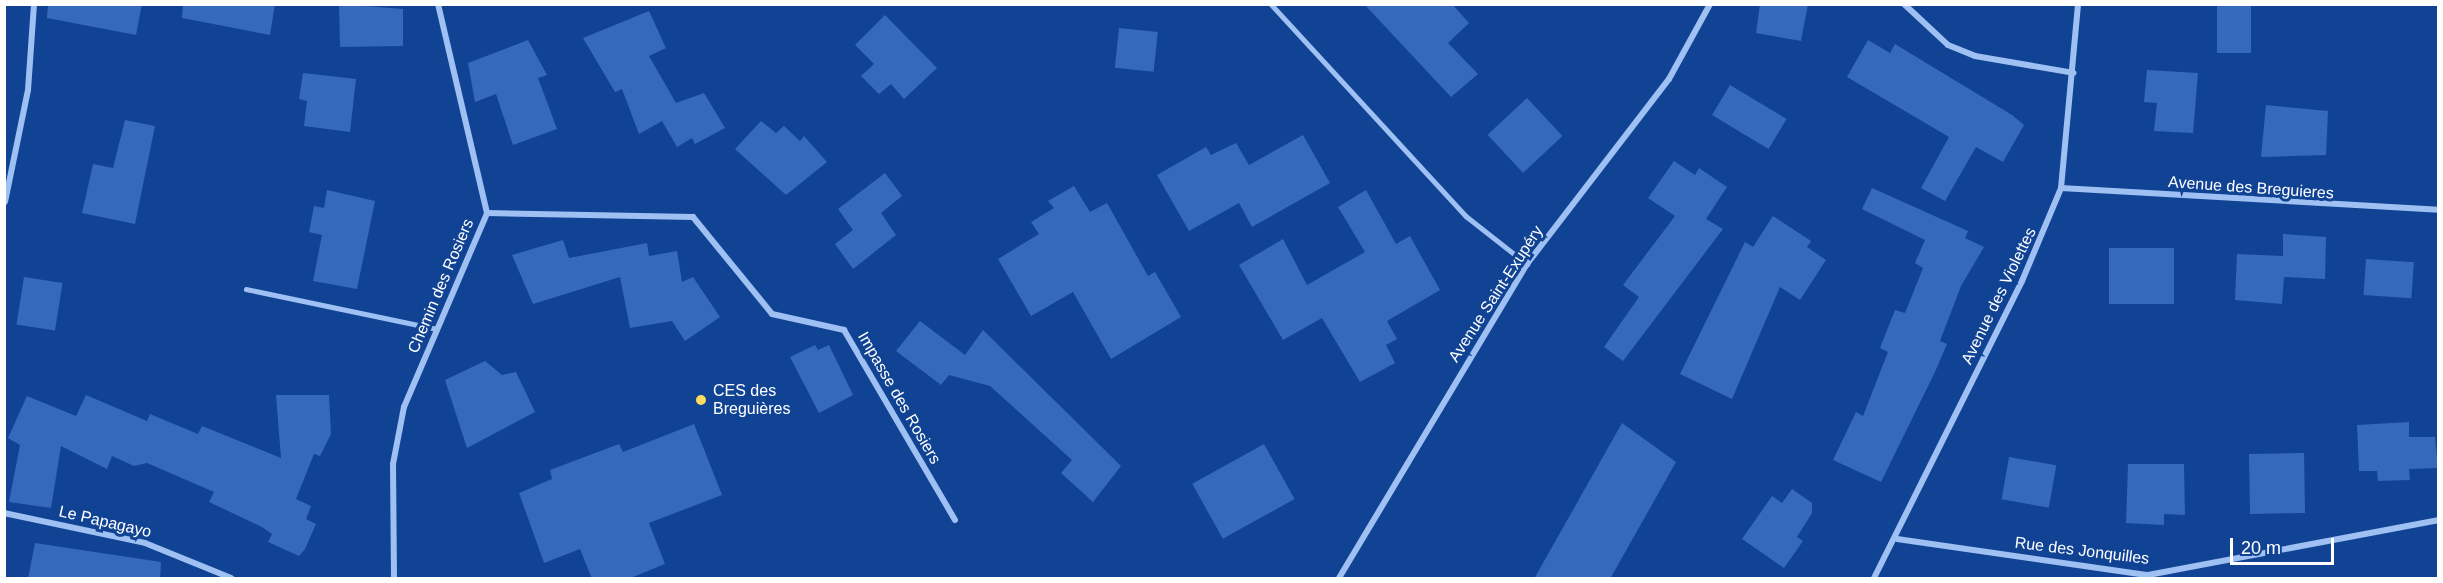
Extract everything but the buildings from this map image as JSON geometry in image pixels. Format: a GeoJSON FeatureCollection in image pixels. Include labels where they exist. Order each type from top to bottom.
{"type":"FeatureCollection","features":[{"type":"Feature","properties":{"kind":"street"},"geometry":{"type":"LineString","coordinates":[[4,202],[27,90],[34,4]]}},
{"type":"Feature","properties":{"kind":"street","name":"Chemin des Rosiers"},"geometry":{"type":"LineString","coordinates":[[394,579],[393,464],[404,407],[487,213],[438,4]]}},
{"type":"Feature","properties":{"kind":"street","name":"Avenue Saint-Exupéry"},"geometry":{"type":"LineString","coordinates":[[1339,579],[1527,264],[1669,79],[1710,4]]}},
{"type":"Feature","properties":{"kind":"street"},"geometry":{"type":"LineString","coordinates":[[1904,4],[1948,45],[1975,56],[2074,73]]}},
{"type":"Feature","properties":{"kind":"street","name":"Avenue des Violettes"},"geometry":{"type":"LineString","coordinates":[[1874,579],[1897,539],[2061,188],[2074,73],[2078,4]]}},
{"type":"Feature","properties":{"kind":"street","name":"Avenue des Breguieres"},"geometry":{"type":"LineString","coordinates":[[2061,188],[2439,210]]}},
{"type":"Feature","properties":{"kind":"street","name":"Impasse des Rosiers"},"geometry":{"type":"LineString","coordinates":[[487,213],[693,217],[772,314],[844,330],[955,520]]}},
{"type":"Feature","properties":{"kind":"street","name":"Le Papagayo"},"geometry":{"type":"LineString","coordinates":[[4,513],[145,543],[231,579]]}},
{"type":"Feature","properties":{"kind":"street","name":"Rue des Jonquilles"},"geometry":{"type":"LineString","coordinates":[[1897,539],[2150,577],[2439,520]]}},
{"type":"Feature","properties":{"kind":"lane"},"geometry":{"type":"LineString","coordinates":[[1271,4],[1466,216],[1527,264]]}},
{"type":"Feature","properties":{"kind":"lane"},"geometry":{"type":"LineString","coordinates":[[246,289],[437,329]]}},
{"type":"Feature","properties":{"kind":"place","name":"CES des Breguières"},"geometry":{"type":"Point","coordinates":[701,400]}}]}
